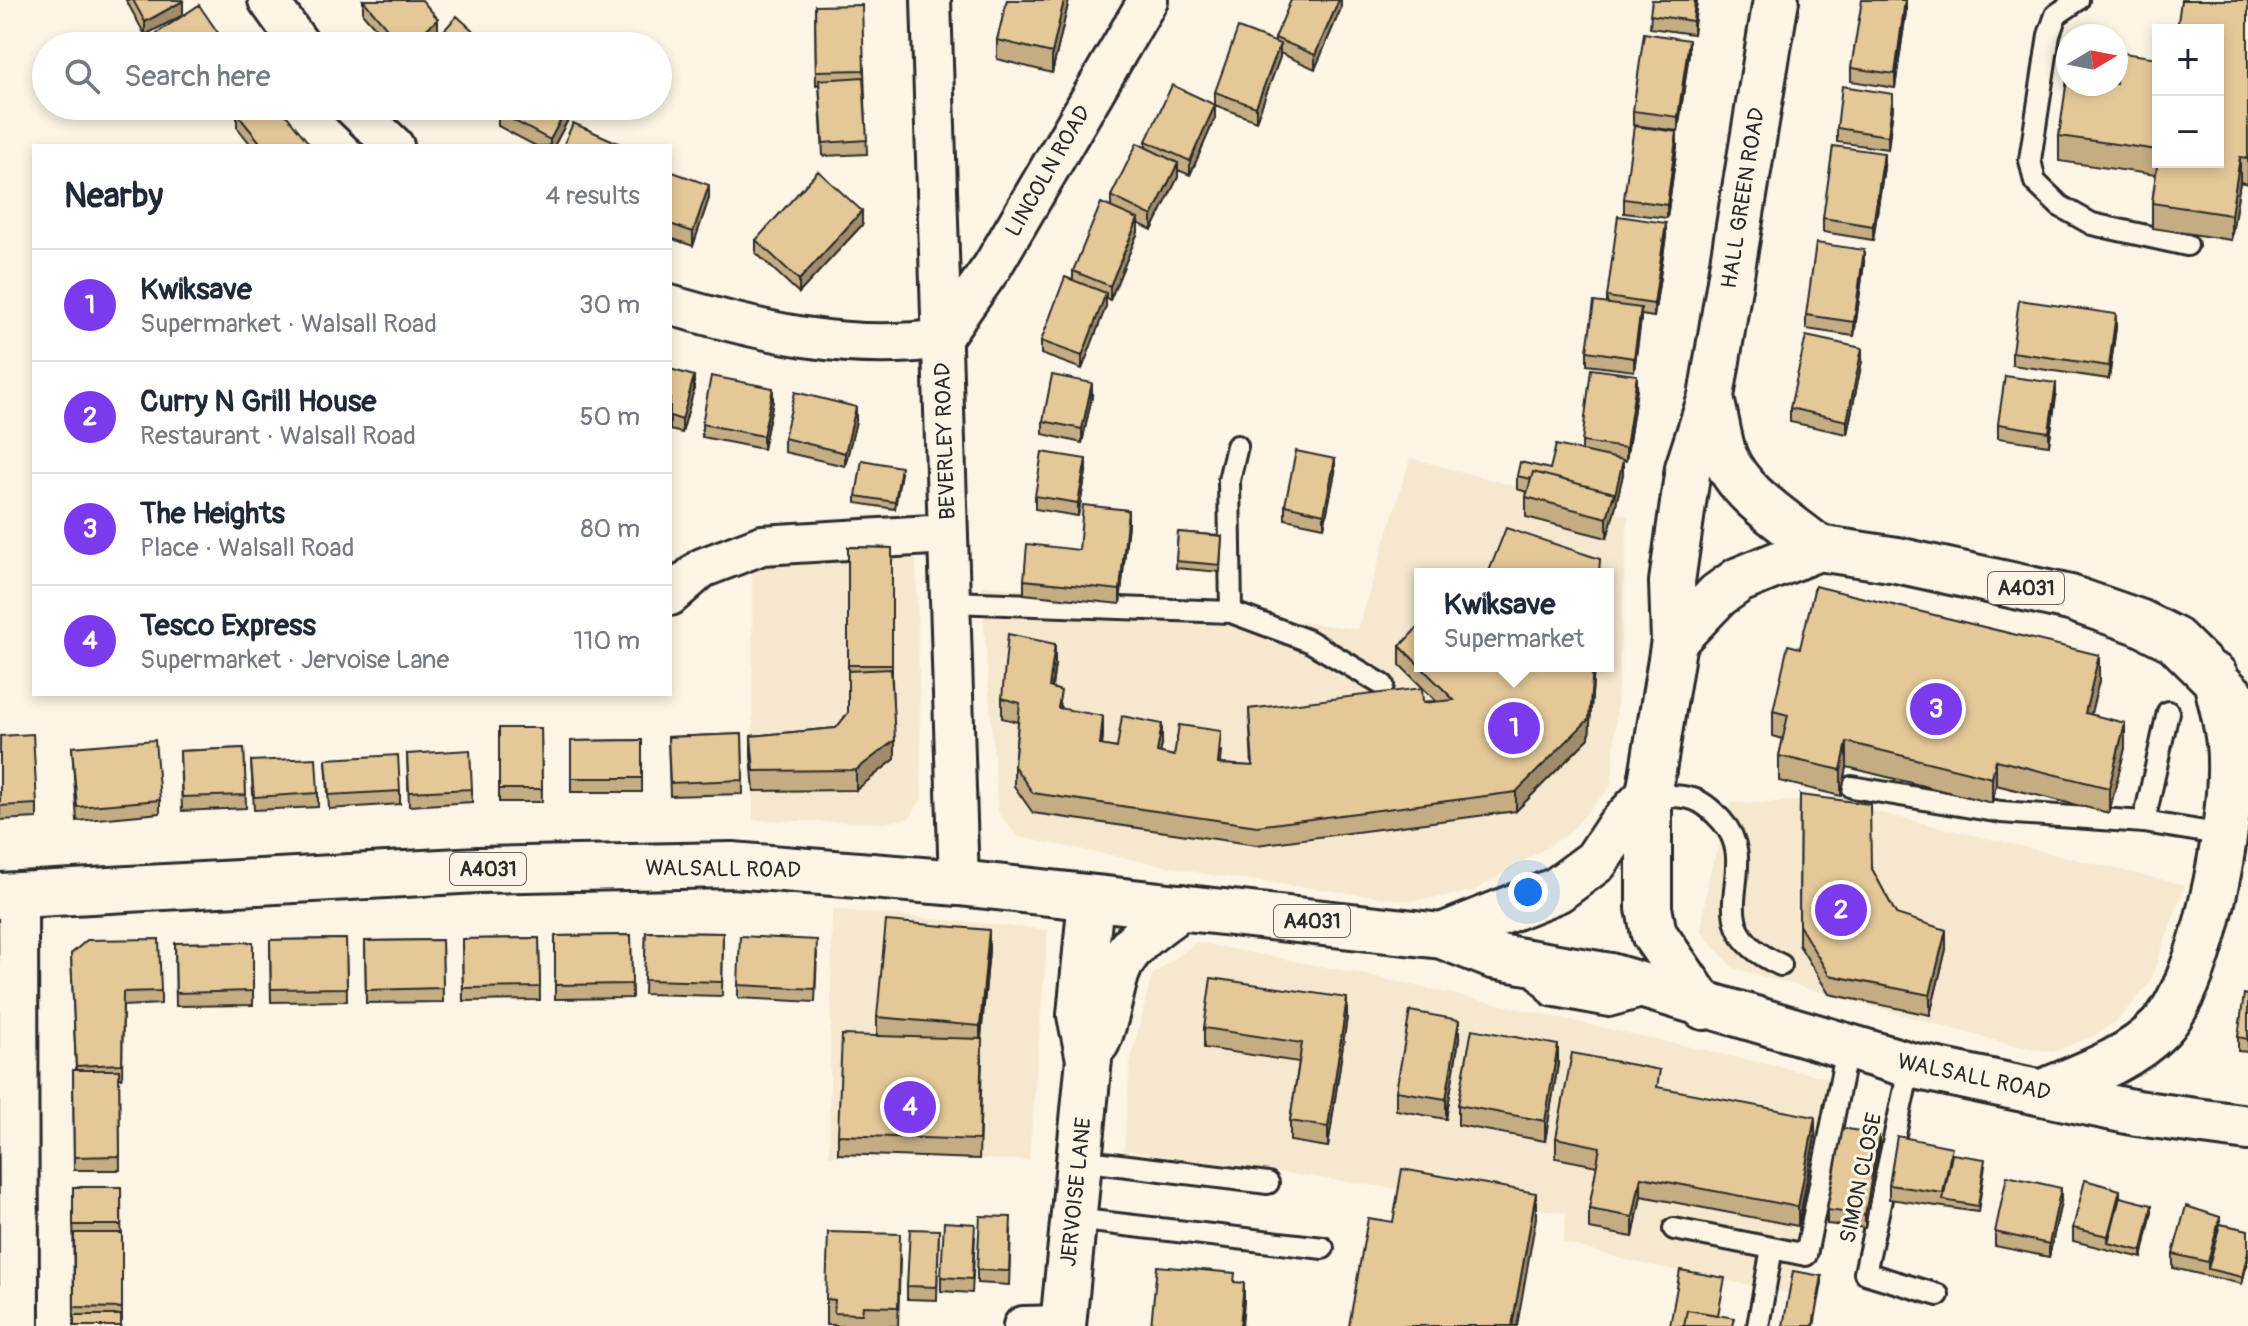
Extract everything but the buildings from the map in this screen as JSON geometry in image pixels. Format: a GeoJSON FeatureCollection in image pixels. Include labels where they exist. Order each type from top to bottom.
{"type":"FeatureCollection","features":[{"type":"Feature","properties":{"kind":"main road","name":"HALL GREEN ROAD"},"geometry":{"type":"LineString","coordinates":[[1674,641],[1672,582],[1688,468],[1711,397],[1776,0]]}},
{"type":"Feature","properties":{"kind":"main road","name":"HALL GREEN ROAD"},"geometry":{"type":"LineString","coordinates":[[1711,397],[1725,457],[1737,475],[1771,511],[1818,548]]}},
{"type":"Feature","properties":{"kind":"main road"},"geometry":{"type":"LineString","coordinates":[[1704,1007],[1654,934],[1649,908],[1649,795],[1674,641],[1718,595],[1739,580],[1818,548]]}},
{"type":"Feature","properties":{"kind":"main road","name":"A4031"},"geometry":{"type":"LineString","coordinates":[[1818,548],[1910,562],[2070,598],[2139,622],[2175,640],[2215,676],[2248,712]]}},
{"type":"Feature","properties":{"kind":"main road"},"geometry":{"type":"LineString","coordinates":[[2043,1092],[2122,1056],[2163,1025],[2188,982],[2200,952],[2224,835],[2230,760],[2215,676]]}},
{"type":"Feature","properties":{"kind":"main road","name":"WALSALL ROAD"},"geometry":{"type":"LineString","coordinates":[[1442,936],[1557,890],[1596,861],[1618,828],[1649,795]]}},
{"type":"Feature","properties":{"kind":"main road","name":"WALSALL ROAD"},"geometry":{"type":"LineString","coordinates":[[9,896],[478,870],[732,865],[959,883],[1442,936],[1493,956],[1610,976],[1704,1007],[1910,1065],[2137,1113],[2248,1128]]}},
{"type":"Feature","properties":{"kind":"main road","name":"JERVOISE LANE"},"geometry":{"type":"LineString","coordinates":[[1063,1326],[1089,1059],[1080,1015],[1091,898]]}},
{"type":"Feature","properties":{"kind":"main road","name":"JERVOISE LANE"},"geometry":{"type":"LineString","coordinates":[[1089,1059],[1108,1017],[1116,974],[1127,952],[1181,907]]}},
{"type":"Feature","properties":{"kind":"street"},"geometry":{"type":"LineString","coordinates":[[268,0],[291,32]]}},
{"type":"Feature","properties":{"kind":"street","name":"BEVERLEY ROAD"},"geometry":{"type":"LineString","coordinates":[[931,0],[959,883]]}},
{"type":"Feature","properties":{"kind":"street","name":"LINCOLN ROAD"},"geometry":{"type":"LineString","coordinates":[[941,339],[992,267],[1148,0]]}},
{"type":"Feature","properties":{"kind":"street"},"geometry":{"type":"LineString","coordinates":[[367,120],[392,144]]}},
{"type":"Feature","properties":{"kind":"street"},"geometry":{"type":"LineString","coordinates":[[672,306],[790,335],[850,343],[911,344],[941,339]]}},
{"type":"Feature","properties":{"kind":"street"},"geometry":{"type":"LineString","coordinates":[[672,594],[702,568],[762,545],[948,534]]}},
{"type":"Feature","properties":{"kind":"street"},"geometry":{"type":"LineString","coordinates":[[9,896],[19,1326]]}},
{"type":"Feature","properties":{"kind":"street"},"geometry":{"type":"LineString","coordinates":[[1023,1326],[1063,1326]]}},
{"type":"Feature","properties":{"kind":"lane"},"geometry":{"type":"LineString","coordinates":[[2078,0],[2056,15],[2049,35],[2030,160],[2035,182],[2060,206],[2092,224],[2187,245]]}},
{"type":"Feature","properties":{"kind":"lane"},"geometry":{"type":"LineString","coordinates":[[1231,612],[1229,480],[1237,446]]}},
{"type":"Feature","properties":{"kind":"lane"},"geometry":{"type":"LineString","coordinates":[[951,602],[1231,612],[1309,641],[1383,685]]}},
{"type":"Feature","properties":{"kind":"lane"},"geometry":{"type":"LineString","coordinates":[[2144,822],[2168,712]]}},
{"type":"Feature","properties":{"kind":"lane"},"geometry":{"type":"LineString","coordinates":[[1852,787],[2001,812],[2144,822],[2224,835]]}},
{"type":"Feature","properties":{"kind":"lane"},"geometry":{"type":"LineString","coordinates":[[1649,795],[1693,799],[1717,815],[1735,836],[1737,866],[1732,905],[1738,931],[1756,954],[1781,965]]}},
{"type":"Feature","properties":{"kind":"lane"},"geometry":{"type":"LineString","coordinates":[[1674,1229],[1806,1255],[1847,1049]]}},
{"type":"Feature","properties":{"kind":"lane","name":"SIMON CLOSE"},"geometry":{"type":"LineString","coordinates":[[1910,1065],[1865,1273],[1938,1295]]}},
{"type":"Feature","properties":{"kind":"lane"},"geometry":{"type":"LineString","coordinates":[[1079,1160],[1268,1183]]}},
{"type":"Feature","properties":{"kind":"lane"},"geometry":{"type":"LineString","coordinates":[[1074,1219],[1323,1248]]}},
{"type":"Feature","properties":{"kind":"lane"},"geometry":{"type":"LineString","coordinates":[[1758,1326],[1772,1248]]}},
{"type":"Feature","properties":{"kind":"shaded area"},"geometry":{"type":"Polygon","coordinates":[[[1410,458],[1628,516],[1612,785],[1567,835],[1472,892],[1411,901],[1211,875],[1018,837],[998,813],[981,585],[1358,629],[1410,458]]]}},
{"type":"Feature","properties":{"kind":"shaded area"},"geometry":{"type":"Polygon","coordinates":[[[916,556],[922,798],[910,818],[883,823],[753,820],[752,572],[771,564],[916,556]]]}},
{"type":"Feature","properties":{"kind":"shaded area"},"geometry":{"type":"Polygon","coordinates":[[[1826,800],[2185,885],[2149,984],[2119,1019],[2092,1037],[2053,1052],[2011,1045],[1733,968],[1701,931],[1709,875],[1732,803],[1826,800]]]}},
{"type":"Feature","properties":{"kind":"shaded area"},"geometry":{"type":"Polygon","coordinates":[[[832,909],[1048,930],[1029,1160],[829,1156],[832,909]]]}},
{"type":"Feature","properties":{"kind":"shaded area"},"geometry":{"type":"Polygon","coordinates":[[[1197,942],[1376,977],[1829,1078],[1794,1294],[1625,1260],[1563,1242],[1566,1213],[1124,1150],[1130,1063],[1152,975],[1197,942]]]}},
{"type":"Feature","properties":{"kind":"place","name":"The Heights"},"geometry":{"type":"Point","coordinates":[1936,709]}},
{"type":"Feature","properties":{"kind":"place","name":"Kwiksave"},"geometry":{"type":"Point","coordinates":[1514,728]}},
{"type":"Feature","properties":{"kind":"place","name":"Curry N Grill House"},"geometry":{"type":"Point","coordinates":[1841,910]}},
{"type":"Feature","properties":{"kind":"place","name":"Tesco Express"},"geometry":{"type":"Point","coordinates":[910,1107]}}]}
